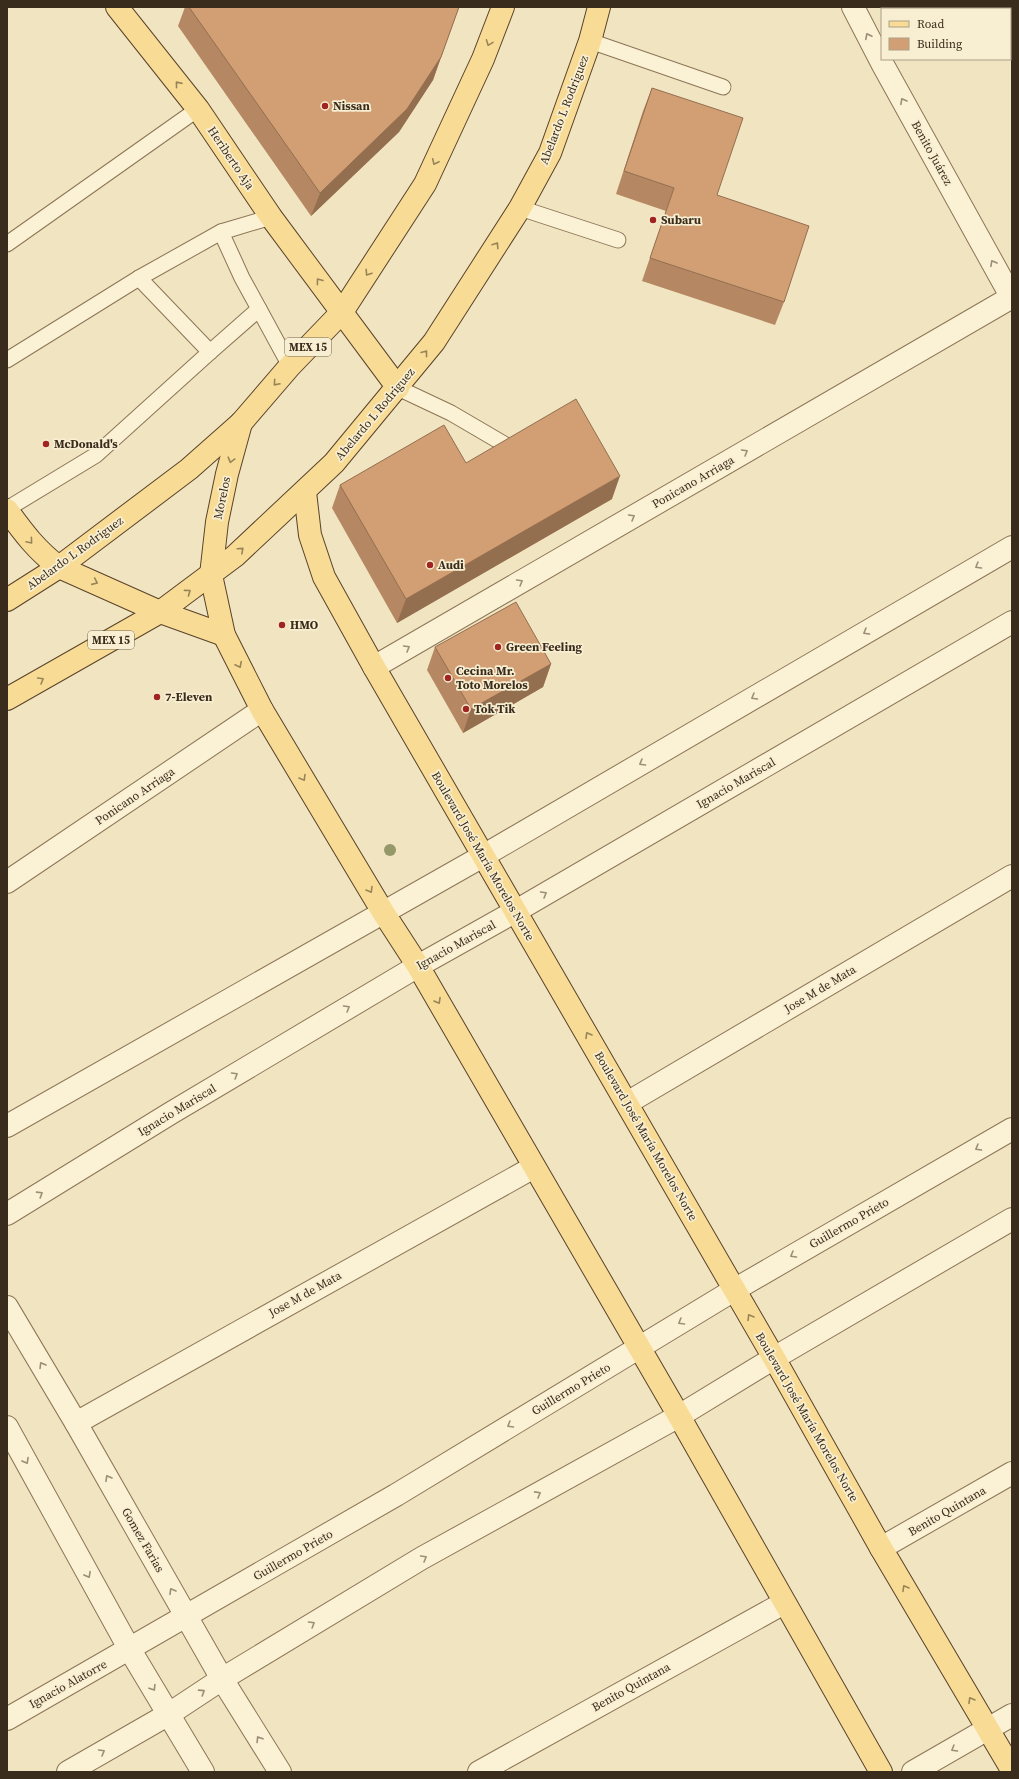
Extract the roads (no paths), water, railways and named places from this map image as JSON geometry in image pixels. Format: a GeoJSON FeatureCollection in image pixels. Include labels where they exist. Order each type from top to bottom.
{"type":"FeatureCollection","features":[{"type":"Feature","properties":{"kind":"main road","name":"Heriberto Aja"},"geometry":{"type":"LineString","coordinates":[[117,7],[198,109],[271,217],[398,388]]}},
{"type":"Feature","properties":{"kind":"main road","name":"Abelardo L Rodriguez"},"geometry":{"type":"LineString","coordinates":[[7,600],[59,566],[189,469],[241,423],[290,366],[342,312],[425,184],[483,59],[502,7]]}},
{"type":"Feature","properties":{"kind":"main road","name":"Abelardo L Rodriguez"},"geometry":{"type":"LineString","coordinates":[[7,699],[160,612],[235,556],[305,492],[334,463],[398,388],[434,342],[520,208],[550,153],[590,41],[599,7]]}},
{"type":"Feature","properties":{"kind":"main road","name":"Morelos"},"geometry":{"type":"LineString","coordinates":[[211,575],[216,522],[241,423]]}},
{"type":"Feature","properties":{"kind":"main road","name":"Boulevard José María Morelos Norte"},"geometry":{"type":"LineString","coordinates":[[305,492],[310,535],[324,576],[374,667],[774,1358],[881,1548],[1012,1770]]}},
{"type":"Feature","properties":{"kind":"main road"},"geometry":{"type":"LineString","coordinates":[[7,510],[31,543],[46,557],[59,566],[160,612],[224,636]]}},
{"type":"Feature","properties":{"kind":"main road"},"geometry":{"type":"LineString","coordinates":[[211,575],[224,636],[262,710],[383,912],[418,966],[640,1347],[881,1772]]}},
{"type":"Feature","properties":{"kind":"street","name":"Benito Juárez"},"geometry":{"type":"LineString","coordinates":[[853,7],[881,51]]}},
{"type":"Feature","properties":{"kind":"street","name":"Benito Juárez"},"geometry":{"type":"LineString","coordinates":[[888,62],[1012,298]]}},
{"type":"Feature","properties":{"kind":"street","name":"Ponicano Arriaga"},"geometry":{"type":"LineString","coordinates":[[374,667],[1012,298]]}},
{"type":"Feature","properties":{"kind":"street"},"geometry":{"type":"LineString","coordinates":[[7,1126],[483,856],[1012,547]]}},
{"type":"Feature","properties":{"kind":"street","name":"Ignacio Mariscal"},"geometry":{"type":"LineString","coordinates":[[7,1214],[171,1113],[418,966],[516,911],[1012,622]]}},
{"type":"Feature","properties":{"kind":"street","name":"Ponicano Arriaga"},"geometry":{"type":"LineString","coordinates":[[7,882],[262,710]]}},
{"type":"Feature","properties":{"kind":"street","name":"Jose M de Mata"},"geometry":{"type":"LineString","coordinates":[[627,1103],[1012,876]]}},
{"type":"Feature","properties":{"kind":"street","name":"Guillermo Prieto"},"geometry":{"type":"LineString","coordinates":[[130,1650],[396,1495],[734,1290],[1012,1129]]}},
{"type":"Feature","properties":{"kind":"street","name":"Jose M de Mata"},"geometry":{"type":"LineString","coordinates":[[76,1423],[534,1167]]}},
{"type":"Feature","properties":{"kind":"street"},"geometry":{"type":"LineString","coordinates":[[68,1772],[169,1714],[222,1679],[422,1558],[679,1416],[774,1358],[1012,1219]]}},
{"type":"Feature","properties":{"kind":"street","name":"Gomez Farias"},"geometry":{"type":"LineString","coordinates":[[7,1307],[76,1423],[222,1679],[280,1772]]}},
{"type":"Feature","properties":{"kind":"street"},"geometry":{"type":"LineString","coordinates":[[7,1427],[130,1650],[203,1772]]}},
{"type":"Feature","properties":{"kind":"street","name":"Benito Quintana"},"geometry":{"type":"LineString","coordinates":[[881,1548],[1012,1473]]}},
{"type":"Feature","properties":{"kind":"street","name":"Benito Quintana"},"geometry":{"type":"LineString","coordinates":[[479,1772],[784,1603]]}},
{"type":"Feature","properties":{"kind":"street","name":"Ignacio Alatorre"},"geometry":{"type":"LineString","coordinates":[[7,1719],[130,1650]]}},
{"type":"Feature","properties":{"kind":"street"},"geometry":{"type":"LineString","coordinates":[[914,1772],[1012,1716]]}},
{"type":"Feature","properties":{"kind":"lane"},"geometry":{"type":"LineString","coordinates":[[590,41],[723,86]]}},
{"type":"Feature","properties":{"kind":"lane"},"geometry":{"type":"LineString","coordinates":[[7,244],[198,109]]}},
{"type":"Feature","properties":{"kind":"lane"},"geometry":{"type":"LineString","coordinates":[[520,208],[618,240]]}},
{"type":"Feature","properties":{"kind":"lane"},"geometry":{"type":"LineString","coordinates":[[7,360],[139,278],[221,232],[271,217]]}},
{"type":"Feature","properties":{"kind":"lane"},"geometry":{"type":"LineString","coordinates":[[221,232],[242,278],[290,366]]}},
{"type":"Feature","properties":{"kind":"lane"},"geometry":{"type":"LineString","coordinates":[[139,278],[210,352]]}},
{"type":"Feature","properties":{"kind":"lane"},"geometry":{"type":"LineString","coordinates":[[7,510],[96,456],[259,309]]}},
{"type":"Feature","properties":{"kind":"lane"},"geometry":{"type":"LineString","coordinates":[[398,388],[451,413],[504,444]]}},
{"type":"Feature","properties":{"kind":"place","name":"Nissan"},"geometry":{"type":"Point","coordinates":[325,106]}},
{"type":"Feature","properties":{"kind":"place","name":"Subaru"},"geometry":{"type":"Point","coordinates":[653,220]}},
{"type":"Feature","properties":{"kind":"place","name":"McDonald's"},"geometry":{"type":"Point","coordinates":[46,444]}},
{"type":"Feature","properties":{"kind":"place","name":"Audi"},"geometry":{"type":"Point","coordinates":[430,565]}},
{"type":"Feature","properties":{"kind":"place","name":"HMO"},"geometry":{"type":"Point","coordinates":[282,625]}},
{"type":"Feature","properties":{"kind":"place","name":"Green Feeling"},"geometry":{"type":"Point","coordinates":[498,647]}},
{"type":"Feature","properties":{"kind":"place","name":"Cecina Mr. Toto Morelos"},"geometry":{"type":"Point","coordinates":[448,678]}},
{"type":"Feature","properties":{"kind":"place","name":"7-Eleven"},"geometry":{"type":"Point","coordinates":[157,697]}},
{"type":"Feature","properties":{"kind":"place","name":"Tok Tik"},"geometry":{"type":"Point","coordinates":[466,709]}}]}
